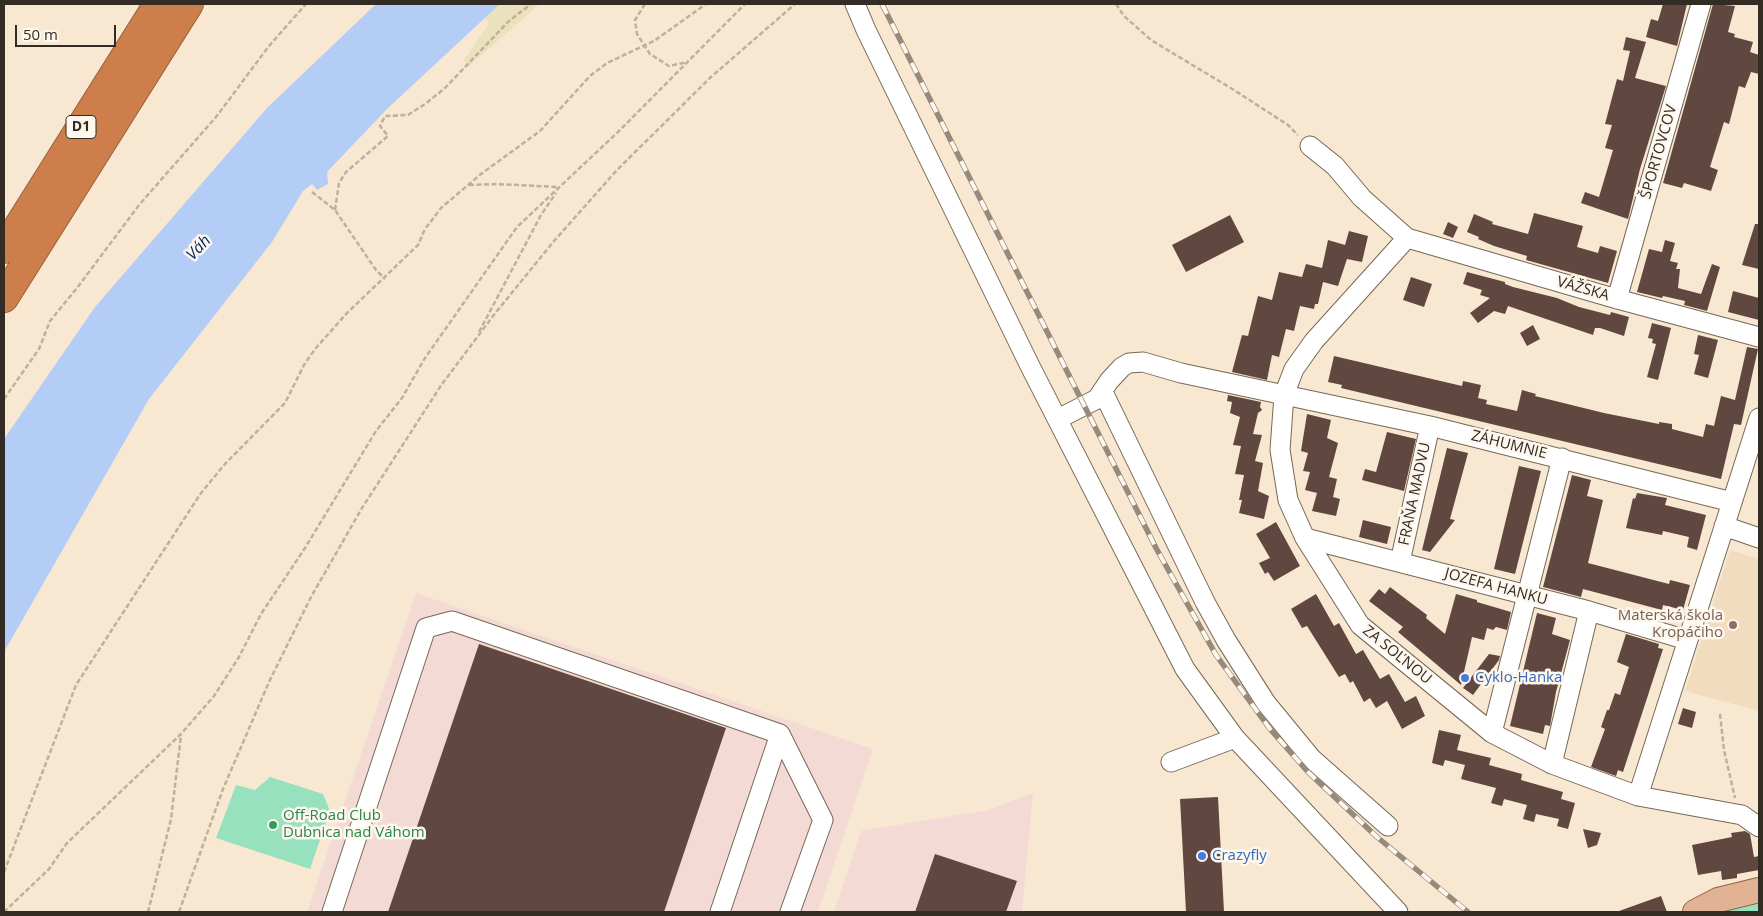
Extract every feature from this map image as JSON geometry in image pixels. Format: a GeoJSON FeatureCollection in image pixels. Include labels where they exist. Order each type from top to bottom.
{"type":"FeatureCollection","features":[{"type":"Feature","properties":{"kind":"highway","name":"D1"},"geometry":{"type":"LineString","coordinates":[[4,249],[158,4]]}},
{"type":"Feature","properties":{"kind":"highway","name":"D1"},"geometry":{"type":"LineString","coordinates":[[4,298],[189,4]]}},
{"type":"Feature","properties":{"kind":"main road"},"geometry":{"type":"LineString","coordinates":[[1718,907],[1759,890]]}},
{"type":"Feature","properties":{"kind":"street"},"geometry":{"type":"LineString","coordinates":[[855,4],[866,30],[1058,419],[1185,669],[1235,738],[1398,912]]}},
{"type":"Feature","properties":{"kind":"street","name":"ŠPORTOVCOV"},"geometry":{"type":"LineString","coordinates":[[1617,300],[1701,4]]}},
{"type":"Feature","properties":{"kind":"street"},"geometry":{"type":"LineString","coordinates":[[1310,146],[1335,166],[1362,198],[1407,238]]}},
{"type":"Feature","properties":{"kind":"street","name":"VÁŽSKA"},"geometry":{"type":"LineString","coordinates":[[1407,238],[1617,300],[1759,337]]}},
{"type":"Feature","properties":{"kind":"street","name":"ZA SOĽNOU"},"geometry":{"type":"LineString","coordinates":[[1407,238],[1314,341],[1294,369],[1284,395],[1280,450],[1288,500],[1305,538],[1360,625],[1492,733],[1552,764],[1638,796],[1742,815],[1759,827]]}},
{"type":"Feature","properties":{"kind":"street","name":"ZÁHUMNIE"},"geometry":{"type":"LineString","coordinates":[[1103,392],[1115,373],[1122,367],[1137,362],[1430,426],[1732,502]]}},
{"type":"Feature","properties":{"kind":"street"},"geometry":{"type":"LineString","coordinates":[[1058,419],[1090,403],[1103,392],[1205,602],[1266,703],[1312,759],[1388,826]]}},
{"type":"Feature","properties":{"kind":"street"},"geometry":{"type":"LineString","coordinates":[[1638,796],[1759,418]]}},
{"type":"Feature","properties":{"kind":"street","name":"FRAŇA MADVU"},"geometry":{"type":"LineString","coordinates":[[1400,562],[1430,426]]}},
{"type":"Feature","properties":{"kind":"street"},"geometry":{"type":"LineString","coordinates":[[1492,733],[1562,458]]}},
{"type":"Feature","properties":{"kind":"street"},"geometry":{"type":"LineString","coordinates":[[1724,526],[1759,538]]}},
{"type":"Feature","properties":{"kind":"street","name":"JOZEFA HANKU"},"geometry":{"type":"LineString","coordinates":[[1305,538],[1589,611],[1687,640]]}},
{"type":"Feature","properties":{"kind":"street"},"geometry":{"type":"LineString","coordinates":[[1552,764],[1589,611]]}},
{"type":"Feature","properties":{"kind":"street"},"geometry":{"type":"LineString","coordinates":[[332,912],[426,628],[452,621],[780,734],[823,820],[790,912]]}},
{"type":"Feature","properties":{"kind":"street"},"geometry":{"type":"LineString","coordinates":[[720,912],[780,734]]}},
{"type":"Feature","properties":{"kind":"street"},"geometry":{"type":"LineString","coordinates":[[1171,762],[1235,738]]}},
{"type":"Feature","properties":{"kind":"path"},"geometry":{"type":"LineString","coordinates":[[4,400],[39,348],[50,321],[139,205],[216,117],[269,46],[306,4]]}},
{"type":"Feature","properties":{"kind":"path"},"geometry":{"type":"LineString","coordinates":[[335,210],[339,183],[346,172],[388,136],[380,126],[385,116],[408,115],[425,104],[444,89],[509,22],[531,4]]}},
{"type":"Feature","properties":{"kind":"path"},"geometry":{"type":"LineString","coordinates":[[645,4],[635,20],[638,34],[650,54],[669,66],[689,61]]}},
{"type":"Feature","properties":{"kind":"path"},"geometry":{"type":"LineString","coordinates":[[4,872],[76,685],[147,574],[207,486],[240,448],[286,403],[304,365],[315,349],[347,313],[385,279],[418,245],[425,229],[441,208],[540,130],[590,76],[607,63],[644,46],[706,4]]}},
{"type":"Feature","properties":{"kind":"path"},"geometry":{"type":"LineString","coordinates":[[4,912],[49,869],[67,843],[181,734],[214,696],[239,657],[261,614],[305,548],[342,483],[376,430],[402,398],[425,358],[517,227],[689,61],[745,4]]}},
{"type":"Feature","properties":{"kind":"path"},"geometry":{"type":"LineString","coordinates":[[180,912],[223,789],[244,736],[311,597],[390,462],[476,339],[554,241],[617,170],[711,77],[795,4]]}},
{"type":"Feature","properties":{"kind":"path"},"geometry":{"type":"LineString","coordinates":[[1116,4],[1124,16],[1151,40],[1288,126],[1310,146]]}},
{"type":"Feature","properties":{"kind":"path"},"geometry":{"type":"LineString","coordinates":[[469,185],[496,184],[560,187]]}},
{"type":"Feature","properties":{"kind":"path"},"geometry":{"type":"LineString","coordinates":[[476,339],[541,215],[560,187]]}},
{"type":"Feature","properties":{"kind":"path"},"geometry":{"type":"LineString","coordinates":[[312,192],[335,210],[376,270],[385,279]]}},
{"type":"Feature","properties":{"kind":"path"},"geometry":{"type":"LineString","coordinates":[[1720,714],[1724,750],[1736,796],[1733,804]]}},
{"type":"Feature","properties":{"kind":"path"},"geometry":{"type":"LineString","coordinates":[[148,912],[170,819],[181,734]]}},
{"type":"Feature","properties":{"kind":"shaded area","name":"Materská škola Kropáčiho"},"geometry":{"type":"Polygon","coordinates":[[[1730,550],[1759,559],[1759,711],[1685,691],[1730,550]]]}},
{"type":"Feature","properties":{"kind":"shaded area"},"geometry":{"type":"Polygon","coordinates":[[[416,593],[873,749],[818,912],[307,912],[416,593]]]}},
{"type":"Feature","properties":{"kind":"shaded area"},"geometry":{"type":"Polygon","coordinates":[[[1033,793],[1022,912],[834,912],[861,831],[988,810],[1033,793]]]}},
{"type":"Feature","properties":{"kind":"green space","name":"Off-Road Club Dubnica nad Váhom"},"geometry":{"type":"Polygon","coordinates":[[[270,777],[323,794],[330,811],[310,869],[216,838],[236,785],[255,790],[270,777]]]}},
{"type":"Feature","properties":{"kind":"green space"},"geometry":{"type":"Polygon","coordinates":[[[1759,901],[1759,912],[1717,912],[1759,901]]]}},
{"type":"Feature","properties":{"kind":"sand"},"geometry":{"type":"Polygon","coordinates":[[[500,4],[540,4],[469,66],[464,60],[489,23],[485,18],[500,4]]]}},
{"type":"Feature","properties":{"kind":"water","name":"Váh"},"geometry":{"type":"Polygon","coordinates":[[[376,4],[500,4],[388,108],[327,172],[328,184],[317,190],[312,184],[303,191],[272,242],[149,399],[4,652],[4,439],[95,307],[267,108],[376,4]]]}},
{"type":"Feature","properties":{"kind":"building"},"geometry":{"type":"Polygon","coordinates":[[[1663,4],[1687,4],[1677,46],[1646,37],[1651,19],[1658,21],[1663,4]]]}},
{"type":"Feature","properties":{"kind":"building"},"geometry":{"type":"Polygon","coordinates":[[[1713,4],[1735,6],[1728,32],[1735,34],[1734,37],[1753,42],[1750,52],[1759,55],[1759,74],[1751,72],[1745,88],[1739,86],[1729,124],[1724,122],[1710,167],[1718,170],[1711,191],[1684,183],[1682,188],[1663,183],[1713,4]]]}},
{"type":"Feature","properties":{"kind":"building"},"geometry":{"type":"Polygon","coordinates":[[[1626,37],[1646,42],[1635,78],[1666,86],[1640,169],[1628,219],[1581,203],[1585,192],[1599,197],[1613,150],[1605,148],[1612,125],[1605,124],[1617,79],[1623,81],[1630,51],[1623,50],[1626,37]]]}},
{"type":"Feature","properties":{"kind":"building"},"geometry":{"type":"Polygon","coordinates":[[[1534,213],[1583,226],[1577,247],[1598,253],[1600,246],[1617,251],[1608,283],[1526,260],[1527,256],[1494,246],[1467,232],[1474,214],[1493,222],[1492,224],[1528,234],[1534,213]]]}},
{"type":"Feature","properties":{"kind":"building"},"geometry":{"type":"Polygon","coordinates":[[[1230,215],[1244,242],[1186,272],[1172,245],[1230,215]]]}},
{"type":"Feature","properties":{"kind":"building"},"geometry":{"type":"Polygon","coordinates":[[[1448,222],[1458,227],[1453,238],[1443,234],[1448,222]]]}},
{"type":"Feature","properties":{"kind":"building"},"geometry":{"type":"Polygon","coordinates":[[[1755,224],[1759,224],[1759,269],[1742,265],[1755,224]]]}},
{"type":"Feature","properties":{"kind":"building"},"geometry":{"type":"Polygon","coordinates":[[[1349,231],[1368,236],[1362,262],[1347,259],[1338,286],[1323,282],[1318,304],[1315,304],[1314,309],[1300,306],[1294,331],[1286,329],[1279,357],[1272,355],[1267,380],[1232,372],[1242,335],[1248,336],[1258,296],[1272,300],[1279,272],[1302,277],[1306,264],[1322,268],[1328,240],[1345,245],[1349,231]]]}},
{"type":"Feature","properties":{"kind":"building"},"geometry":{"type":"Polygon","coordinates":[[[1665,240],[1675,243],[1670,261],[1678,263],[1676,269],[1680,269],[1678,288],[1701,294],[1712,264],[1720,267],[1707,311],[1684,305],[1685,301],[1637,292],[1649,249],[1662,252],[1665,240]]]}},
{"type":"Feature","properties":{"kind":"building"},"geometry":{"type":"Polygon","coordinates":[[[1467,272],[1505,282],[1505,284],[1513,287],[1557,298],[1579,307],[1610,315],[1611,312],[1629,317],[1624,336],[1600,328],[1595,328],[1593,335],[1508,306],[1505,314],[1494,311],[1478,323],[1470,313],[1490,298],[1480,295],[1482,290],[1463,284],[1467,272]]]}},
{"type":"Feature","properties":{"kind":"building"},"geometry":{"type":"Polygon","coordinates":[[[1411,277],[1432,284],[1424,307],[1403,300],[1411,277]]]}},
{"type":"Feature","properties":{"kind":"building"},"geometry":{"type":"Polygon","coordinates":[[[1733,291],[1759,298],[1759,320],[1728,312],[1733,291]]]}},
{"type":"Feature","properties":{"kind":"building"},"geometry":{"type":"Polygon","coordinates":[[[1652,323],[1671,328],[1658,380],[1647,377],[1656,344],[1652,343],[1653,339],[1648,338],[1652,323]]]}},
{"type":"Feature","properties":{"kind":"building"},"geometry":{"type":"Polygon","coordinates":[[[1533,325],[1540,339],[1527,346],[1520,333],[1533,325]]]}},
{"type":"Feature","properties":{"kind":"building"},"geometry":{"type":"Polygon","coordinates":[[[1698,335],[1718,340],[1708,378],[1694,374],[1699,355],[1694,354],[1698,335]]]}},
{"type":"Feature","properties":{"kind":"building"},"geometry":{"type":"Polygon","coordinates":[[[1747,347],[1758,349],[1741,425],[1734,424],[1721,479],[1341,388],[1342,385],[1328,382],[1334,356],[1462,386],[1463,381],[1481,385],[1478,398],[1487,400],[1486,404],[1517,411],[1522,390],[1536,394],[1535,396],[1604,413],[1659,424],[1659,422],[1672,424],[1672,429],[1703,437],[1706,424],[1714,426],[1721,396],[1735,400],[1747,347]]]}},
{"type":"Feature","properties":{"kind":"building"},"geometry":{"type":"Polygon","coordinates":[[[1228,395],[1261,402],[1260,407],[1262,410],[1258,413],[1253,434],[1262,435],[1255,461],[1263,463],[1258,491],[1269,496],[1264,519],[1239,513],[1242,500],[1239,500],[1244,475],[1235,474],[1241,446],[1233,445],[1240,417],[1230,413],[1232,402],[1227,401],[1228,395]]]}},
{"type":"Feature","properties":{"kind":"building"},"geometry":{"type":"Polygon","coordinates":[[[1307,414],[1331,420],[1327,438],[1338,443],[1329,477],[1337,479],[1333,497],[1340,499],[1336,516],[1312,511],[1317,493],[1305,490],[1310,472],[1303,471],[1308,453],[1301,451],[1307,414]]]}},
{"type":"Feature","properties":{"kind":"building"},"geometry":{"type":"Polygon","coordinates":[[[1387,432],[1416,439],[1404,491],[1362,480],[1365,469],[1376,472],[1387,432]]]}},
{"type":"Feature","properties":{"kind":"building"},"geometry":{"type":"Polygon","coordinates":[[[1447,448],[1468,453],[1450,519],[1455,520],[1430,552],[1422,550],[1447,448]]]}},
{"type":"Feature","properties":{"kind":"building"},"geometry":{"type":"Polygon","coordinates":[[[1519,466],[1541,471],[1515,574],[1494,569],[1519,466]]]}},
{"type":"Feature","properties":{"kind":"building"},"geometry":{"type":"Polygon","coordinates":[[[1572,475],[1591,480],[1587,496],[1603,500],[1588,563],[1669,584],[1670,580],[1690,585],[1683,610],[1663,605],[1662,610],[1583,589],[1581,597],[1543,587],[1572,475]]]}},
{"type":"Feature","properties":{"kind":"building"},"geometry":{"type":"Polygon","coordinates":[[[1637,493],[1667,498],[1665,505],[1706,515],[1697,550],[1687,547],[1689,537],[1663,531],[1662,535],[1626,528],[1633,498],[1635,499],[1637,493]]]}},
{"type":"Feature","properties":{"kind":"building"},"geometry":{"type":"Polygon","coordinates":[[[1363,520],[1391,527],[1387,544],[1359,537],[1363,520]]]}},
{"type":"Feature","properties":{"kind":"building"},"geometry":{"type":"Polygon","coordinates":[[[1276,522],[1300,566],[1274,581],[1268,572],[1265,574],[1259,563],[1270,558],[1256,534],[1276,522]]]}},
{"type":"Feature","properties":{"kind":"building"},"geometry":{"type":"Polygon","coordinates":[[[1390,587],[1427,615],[1426,618],[1445,634],[1456,594],[1511,612],[1507,630],[1496,627],[1493,630],[1487,628],[1484,640],[1472,637],[1461,685],[1398,632],[1403,627],[1369,601],[1379,589],[1385,594],[1390,587]]]}},
{"type":"Feature","properties":{"kind":"building"},"geometry":{"type":"Polygon","coordinates":[[[1316,594],[1334,626],[1339,623],[1356,654],[1363,650],[1380,679],[1389,674],[1405,702],[1416,696],[1425,716],[1402,729],[1387,701],[1376,708],[1370,698],[1364,702],[1353,681],[1350,683],[1345,674],[1339,677],[1307,626],[1302,628],[1291,609],[1316,594]]]}},
{"type":"Feature","properties":{"kind":"building"},"geometry":{"type":"Polygon","coordinates":[[[1537,613],[1556,618],[1552,634],[1570,640],[1556,692],[1550,726],[1545,725],[1543,734],[1510,726],[1537,613]]]}},
{"type":"Feature","properties":{"kind":"building"},"geometry":{"type":"Polygon","coordinates":[[[1626,634],[1659,644],[1658,648],[1663,649],[1623,772],[1618,770],[1616,776],[1591,767],[1605,729],[1601,727],[1607,710],[1609,710],[1615,693],[1620,695],[1629,667],[1617,662],[1626,634]]]}},
{"type":"Feature","properties":{"kind":"building"},"geometry":{"type":"Polygon","coordinates":[[[479,644],[726,728],[664,912],[388,912],[479,644]]]}},
{"type":"Feature","properties":{"kind":"building"},"geometry":{"type":"Polygon","coordinates":[[[1489,654],[1500,656],[1499,660],[1473,695],[1463,688],[1489,654]]]}},
{"type":"Feature","properties":{"kind":"building"},"geometry":{"type":"Polygon","coordinates":[[[1683,708],[1696,712],[1692,728],[1678,724],[1683,708]]]}},
{"type":"Feature","properties":{"kind":"building"},"geometry":{"type":"Polygon","coordinates":[[[1439,730],[1461,735],[1457,750],[1491,758],[1489,765],[1522,774],[1521,780],[1563,792],[1561,799],[1575,803],[1568,829],[1557,826],[1559,819],[1536,814],[1534,822],[1523,819],[1527,805],[1504,799],[1502,806],[1491,803],[1496,788],[1461,779],[1465,765],[1445,760],[1443,766],[1432,763],[1439,730]]]}},
{"type":"Feature","properties":{"kind":"building","name":"Crazyfly"},"geometry":{"type":"Polygon","coordinates":[[[1218,797],[1224,912],[1186,912],[1180,799],[1218,797]]]}},
{"type":"Feature","properties":{"kind":"building"},"geometry":{"type":"Polygon","coordinates":[[[1583,829],[1601,833],[1597,845],[1588,848],[1583,829]]]}},
{"type":"Feature","properties":{"kind":"building"},"geometry":{"type":"Polygon","coordinates":[[[1745,831],[1750,834],[1754,857],[1759,856],[1759,870],[1737,874],[1737,878],[1722,880],[1721,871],[1698,875],[1692,845],[1732,837],[1731,833],[1745,831]]]}},
{"type":"Feature","properties":{"kind":"building"},"geometry":{"type":"Polygon","coordinates":[[[935,854],[1017,881],[1006,912],[915,912],[935,854]]]}},
{"type":"Feature","properties":{"kind":"building"},"geometry":{"type":"Polygon","coordinates":[[[1661,896],[1667,912],[1619,911],[1661,896]]]}},
{"type":"Feature","properties":{"kind":"railway"},"geometry":{"type":"LineString","coordinates":[[882,4],[1156,548],[1216,655],[1270,729],[1308,772],[1377,837],[1468,912]]}},
{"type":"Feature","properties":{"kind":"place","name":"Materská škola Kropáčiho"},"geometry":{"type":"Point","coordinates":[1733,625]}},
{"type":"Feature","properties":{"kind":"place","name":"Cyklo-Hanka"},"geometry":{"type":"Point","coordinates":[1465,678]}},
{"type":"Feature","properties":{"kind":"place","name":"Off-Road Club Dubnica nad Váhom"},"geometry":{"type":"Point","coordinates":[273,825]}},
{"type":"Feature","properties":{"kind":"place","name":"Crazyfly"},"geometry":{"type":"Point","coordinates":[1202,856]}}]}
